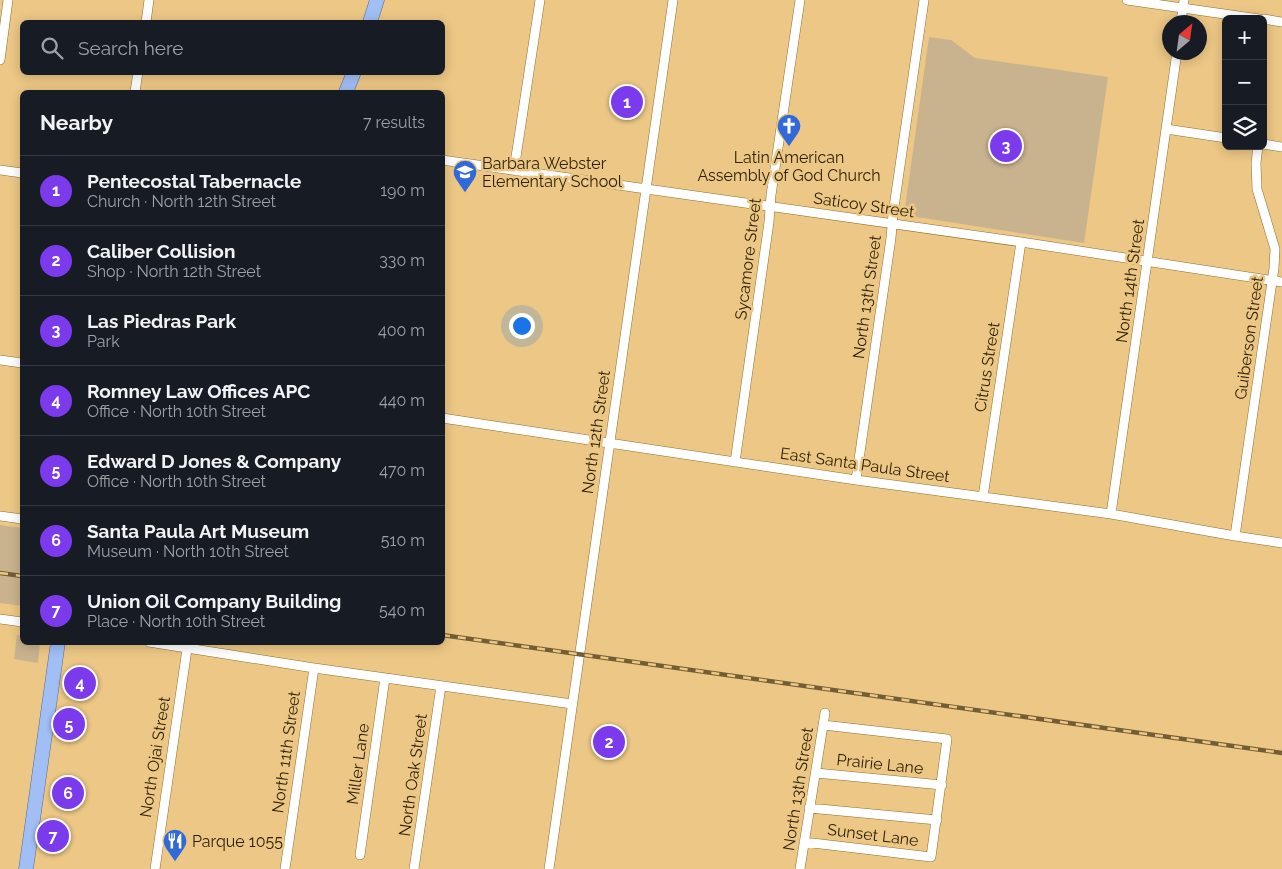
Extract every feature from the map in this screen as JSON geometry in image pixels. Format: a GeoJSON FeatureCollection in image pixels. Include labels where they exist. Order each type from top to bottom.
{"type":"FeatureCollection","features":[{"type":"Feature","properties":{"kind":"main road"},"geometry":{"type":"LineString","coordinates":[[371,20],[377,0]]}},
{"type":"Feature","properties":{"kind":"main road"},"geometry":{"type":"LineString","coordinates":[[347,90],[353,75]]}},
{"type":"Feature","properties":{"kind":"main road"},"geometry":{"type":"LineString","coordinates":[[26,869],[58,645]]}},
{"type":"Feature","properties":{"kind":"street"},"geometry":{"type":"LineString","coordinates":[[0,60],[2,26],[8,0]]}},
{"type":"Feature","properties":{"kind":"street"},"geometry":{"type":"LineString","coordinates":[[146,20],[149,0]]}},
{"type":"Feature","properties":{"kind":"street"},"geometry":{"type":"LineString","coordinates":[[514,170],[540,0]]}},
{"type":"Feature","properties":{"kind":"street","name":"North 12th Street"},"geometry":{"type":"LineString","coordinates":[[549,869],[673,0]]}},
{"type":"Feature","properties":{"kind":"street","name":"Sycamore Street"},"geometry":{"type":"LineString","coordinates":[[735,462],[800,0]]}},
{"type":"Feature","properties":{"kind":"street","name":"North 13th Street"},"geometry":{"type":"LineString","coordinates":[[856,480],[924,0]]}},
{"type":"Feature","properties":{"kind":"street"},"geometry":{"type":"LineString","coordinates":[[1127,0],[1184,4],[1239,15]]}},
{"type":"Feature","properties":{"kind":"street"},"geometry":{"type":"LineString","coordinates":[[1267,20],[1282,22]]}},
{"type":"Feature","properties":{"kind":"street","name":"North 14th Street"},"geometry":{"type":"LineString","coordinates":[[1111,514],[1176,60]]}},
{"type":"Feature","properties":{"kind":"street"},"geometry":{"type":"LineString","coordinates":[[135,90],[138,75]]}},
{"type":"Feature","properties":{"kind":"street"},"geometry":{"type":"LineString","coordinates":[[1166,130],[1222,137]]}},
{"type":"Feature","properties":{"kind":"street"},"geometry":{"type":"LineString","coordinates":[[1267,145],[1282,147]]}},
{"type":"Feature","properties":{"kind":"street","name":"Guiberson Street"},"geometry":{"type":"LineString","coordinates":[[1235,536],[1277,281],[1275,249],[1257,189],[1258,150]]}},
{"type":"Feature","properties":{"kind":"street","name":"Saticoy Street"},"geometry":{"type":"LineString","coordinates":[[445,160],[1021,242],[1277,281]]}},
{"type":"Feature","properties":{"kind":"street"},"geometry":{"type":"LineString","coordinates":[[0,170],[20,173]]}},
{"type":"Feature","properties":{"kind":"street","name":"Citrus Street"},"geometry":{"type":"LineString","coordinates":[[983,497],[1021,242]]}},
{"type":"Feature","properties":{"kind":"street"},"geometry":{"type":"LineString","coordinates":[[0,360],[20,363]]}},
{"type":"Feature","properties":{"kind":"street","name":"East Santa Paula Street"},"geometry":{"type":"LineString","coordinates":[[445,418],[856,480],[1111,514],[1282,543]]}},
{"type":"Feature","properties":{"kind":"street"},"geometry":{"type":"LineString","coordinates":[[0,516],[20,519]]}},
{"type":"Feature","properties":{"kind":"street"},"geometry":{"type":"LineString","coordinates":[[0,619],[20,622]]}},
{"type":"Feature","properties":{"kind":"street"},"geometry":{"type":"LineString","coordinates":[[165,645],[572,704]]}},
{"type":"Feature","properties":{"kind":"street","name":"North Ojai Street"},"geometry":{"type":"LineString","coordinates":[[154,869],[187,649]]}},
{"type":"Feature","properties":{"kind":"street","name":"North 11th Street"},"geometry":{"type":"LineString","coordinates":[[284,869],[314,668]]}},
{"type":"Feature","properties":{"kind":"street","name":"Miller Lane"},"geometry":{"type":"LineString","coordinates":[[360,855],[385,678]]}},
{"type":"Feature","properties":{"kind":"street","name":"North Oak Street"},"geometry":{"type":"LineString","coordinates":[[414,869],[441,686]]}},
{"type":"Feature","properties":{"kind":"street","name":"North 13th Street"},"geometry":{"type":"LineString","coordinates":[[800,869],[825,713]]}},
{"type":"Feature","properties":{"kind":"street"},"geometry":{"type":"LineString","coordinates":[[809,808],[937,820],[947,738],[823,725]]}},
{"type":"Feature","properties":{"kind":"street","name":"Prairie Lane"},"geometry":{"type":"LineString","coordinates":[[816,772],[942,785]]}},
{"type":"Feature","properties":{"kind":"street","name":"Sunset Lane"},"geometry":{"type":"LineString","coordinates":[[804,842],[931,857],[937,820]]}},
{"type":"Feature","properties":{"kind":"shaded area"},"geometry":{"type":"Polygon","coordinates":[[[929,37],[951,40],[975,58],[1108,77],[1084,243],[904,215],[929,37]]]}},
{"type":"Feature","properties":{"kind":"shaded area"},"geometry":{"type":"Polygon","coordinates":[[[0,525],[20,528],[20,606],[0,603],[0,525]]]}},
{"type":"Feature","properties":{"kind":"shaded area"},"geometry":{"type":"Polygon","coordinates":[[[17,635],[20,636],[20,645],[40,645],[38,663],[14,659],[17,635]]]}},
{"type":"Feature","properties":{"kind":"railway"},"geometry":{"type":"LineString","coordinates":[[0,573],[20,576]]}},
{"type":"Feature","properties":{"kind":"railway"},"geometry":{"type":"LineString","coordinates":[[445,635],[1282,753]]}},
{"type":"Feature","properties":{"kind":"place","name":"Pentecostal Tabernacle"},"geometry":{"type":"Point","coordinates":[627,102]}},
{"type":"Feature","properties":{"kind":"place","name":"Las Piedras Park"},"geometry":{"type":"Point","coordinates":[1006,146]}},
{"type":"Feature","properties":{"kind":"place","name":"Latin American Assembly of God Church"},"geometry":{"type":"Point","coordinates":[789,147]}},
{"type":"Feature","properties":{"kind":"place","name":"Barbara Webster Elementary School"},"geometry":{"type":"Point","coordinates":[465,193]}},
{"type":"Feature","properties":{"kind":"place","name":"Romney Law Offices APC"},"geometry":{"type":"Point","coordinates":[80,683]}},
{"type":"Feature","properties":{"kind":"place","name":"Edward D Jones & Company"},"geometry":{"type":"Point","coordinates":[69,724]}},
{"type":"Feature","properties":{"kind":"place","name":"Caliber Collision"},"geometry":{"type":"Point","coordinates":[609,742]}},
{"type":"Feature","properties":{"kind":"place","name":"Santa Paula Art Museum"},"geometry":{"type":"Point","coordinates":[68,793]}},
{"type":"Feature","properties":{"kind":"place","name":"Union Oil Company Building"},"geometry":{"type":"Point","coordinates":[53,836]}},
{"type":"Feature","properties":{"kind":"place","name":"Parque 1055"},"geometry":{"type":"Point","coordinates":[175,862]}}]}
